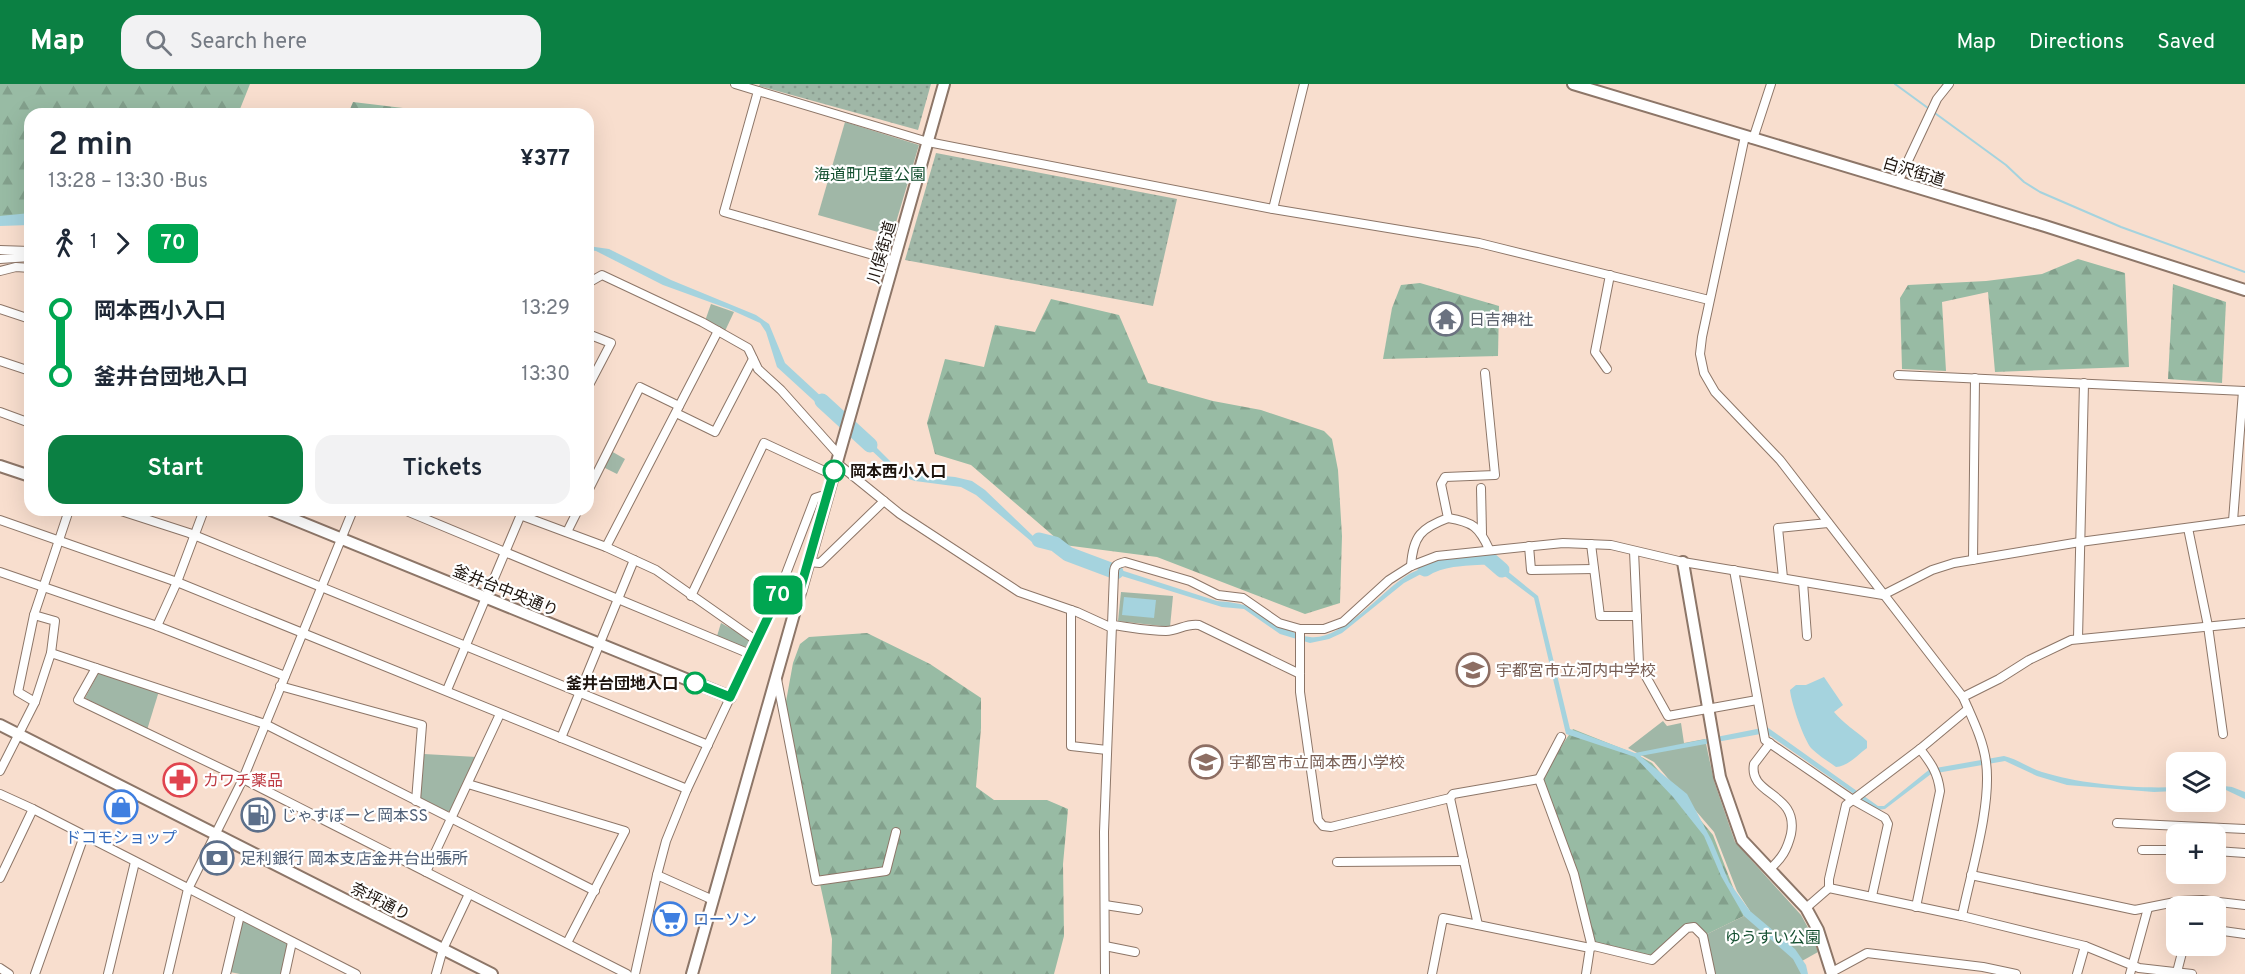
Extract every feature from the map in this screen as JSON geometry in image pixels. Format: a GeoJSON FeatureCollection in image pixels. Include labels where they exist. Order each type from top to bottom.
{"type":"FeatureCollection","features":[{"type":"Feature","properties":{"kind":"main road","name":"川俣街道"},"geometry":{"type":"LineString","coordinates":[[692,974],[944,84]]}},
{"type":"Feature","properties":{"kind":"main road","name":"白沢街道"},"geometry":{"type":"LineString","coordinates":[[1573,84],[2045,226],[2245,290]]}},
{"type":"Feature","properties":{"kind":"main road"},"geometry":{"type":"LineString","coordinates":[[0,466],[24,474]]}},
{"type":"Feature","properties":{"kind":"main road","name":"釜井台中央通り"},"geometry":{"type":"LineString","coordinates":[[289,516],[730,697]]}},
{"type":"Feature","properties":{"kind":"main road"},"geometry":{"type":"LineString","coordinates":[[1683,562],[1719,777],[1742,840],[1806,908],[1818,930],[1832,973]]}},
{"type":"Feature","properties":{"kind":"main road","name":"奈坪通り"},"geometry":{"type":"LineString","coordinates":[[0,725],[492,974]]}},
{"type":"Feature","properties":{"kind":"street"},"geometry":{"type":"LineString","coordinates":[[735,84],[928,142],[1273,208],[1479,243],[1709,300]]}},
{"type":"Feature","properties":{"kind":"street"},"geometry":{"type":"LineString","coordinates":[[1273,208],[1304,84]]}},
{"type":"Feature","properties":{"kind":"street"},"geometry":{"type":"LineString","coordinates":[[1771,84],[1749,138],[1709,300],[1700,354],[1704,373],[1715,392],[1780,460],[1963,697],[1978,732],[1986,762],[1987,797],[1962,916]]}},
{"type":"Feature","properties":{"kind":"street"},"geometry":{"type":"LineString","coordinates":[[1898,182],[1937,99],[1949,84]]}},
{"type":"Feature","properties":{"kind":"street"},"geometry":{"type":"LineString","coordinates":[[758,91],[724,212],[894,261]]}},
{"type":"Feature","properties":{"kind":"street"},"geometry":{"type":"LineString","coordinates":[[0,250],[24,251]]}},
{"type":"Feature","properties":{"kind":"street"},"geometry":{"type":"LineString","coordinates":[[0,259],[24,257]]}},
{"type":"Feature","properties":{"kind":"street"},"geometry":{"type":"LineString","coordinates":[[0,271],[24,268]]}},
{"type":"Feature","properties":{"kind":"street"},"geometry":{"type":"LineString","coordinates":[[594,280],[602,275],[748,348],[758,369],[781,390],[838,459],[884,501],[900,514],[1019,592],[1112,627],[1166,631],[1179,629],[1186,625],[1198,625],[1300,674]]}},
{"type":"Feature","properties":{"kind":"street"},"geometry":{"type":"LineString","coordinates":[[1607,369],[1595,352],[1610,275]]}},
{"type":"Feature","properties":{"kind":"street"},"geometry":{"type":"LineString","coordinates":[[0,309],[24,317]]}},
{"type":"Feature","properties":{"kind":"street"},"geometry":{"type":"LineString","coordinates":[[606,548],[718,331]]}},
{"type":"Feature","properties":{"kind":"street"},"geometry":{"type":"LineString","coordinates":[[594,337],[611,344],[594,376]]}},
{"type":"Feature","properties":{"kind":"street"},"geometry":{"type":"LineString","coordinates":[[594,479],[640,387],[715,432],[753,359]]}},
{"type":"Feature","properties":{"kind":"street"},"geometry":{"type":"LineString","coordinates":[[0,361],[24,369]]}},
{"type":"Feature","properties":{"kind":"street"},"geometry":{"type":"LineString","coordinates":[[1448,518],[1441,484],[1445,477],[1495,475],[1485,374]]}},
{"type":"Feature","properties":{"kind":"street"},"geometry":{"type":"LineString","coordinates":[[1898,375],[2244,391],[2232,521]]}},
{"type":"Feature","properties":{"kind":"street"},"geometry":{"type":"LineString","coordinates":[[1973,560],[1975,378]]}},
{"type":"Feature","properties":{"kind":"street"},"geometry":{"type":"LineString","coordinates":[[2078,638],[2084,383]]}},
{"type":"Feature","properties":{"kind":"street"},"geometry":{"type":"LineString","coordinates":[[0,412],[24,421]]}},
{"type":"Feature","properties":{"kind":"street"},"geometry":{"type":"LineString","coordinates":[[691,596],[764,443],[833,475]]}},
{"type":"Feature","properties":{"kind":"street"},"geometry":{"type":"LineString","coordinates":[[1481,488],[1482,533]]}},
{"type":"Feature","properties":{"kind":"street"},"geometry":{"type":"LineString","coordinates":[[635,974],[666,841],[687,789],[779,594],[815,498],[827,496]]}},
{"type":"Feature","properties":{"kind":"street"},"geometry":{"type":"LineString","coordinates":[[808,562],[820,563],[884,501]]}},
{"type":"Feature","properties":{"kind":"street"},"geometry":{"type":"LineString","coordinates":[[35,702],[18,692],[34,615],[67,516]]}},
{"type":"Feature","properties":{"kind":"street"},"geometry":{"type":"LineString","coordinates":[[136,516],[195,535],[708,744]]}},
{"type":"Feature","properties":{"kind":"street"},"geometry":{"type":"LineString","coordinates":[[157,626],[177,582],[202,516]]}},
{"type":"Feature","properties":{"kind":"street"},"geometry":{"type":"LineString","coordinates":[[168,974],[188,889],[243,779],[350,516]]}},
{"type":"Feature","properties":{"kind":"street"},"geometry":{"type":"LineString","coordinates":[[418,516],[750,654]]}},
{"type":"Feature","properties":{"kind":"street"},"geometry":{"type":"LineString","coordinates":[[447,690],[519,516]]}},
{"type":"Feature","properties":{"kind":"street"},"geometry":{"type":"LineString","coordinates":[[530,516],[634,560],[669,578],[691,596],[757,641]]}},
{"type":"Feature","properties":{"kind":"street"},"geometry":{"type":"LineString","coordinates":[[567,532],[575,516]]}},
{"type":"Feature","properties":{"kind":"street"},"geometry":{"type":"LineString","coordinates":[[1411,566],[1412,547],[1427,526],[1448,518],[1474,525],[1482,533],[1489,549]]}},
{"type":"Feature","properties":{"kind":"street"},"geometry":{"type":"LineString","coordinates":[[0,520],[177,582],[687,789]]}},
{"type":"Feature","properties":{"kind":"street"},"geometry":{"type":"LineString","coordinates":[[1105,974],[1104,832],[1114,570],[1117,564],[1125,562],[1191,581],[1218,595],[1243,598],[1279,623],[1300,634],[1343,622],[1389,580],[1411,566],[1437,556],[1489,549],[1563,543],[1611,545],[1683,562],[1883,595],[1932,570],[1954,563],[2245,520]]}},
{"type":"Feature","properties":{"kind":"street"},"geometry":{"type":"LineString","coordinates":[[1783,578],[1778,528],[1828,523]]}},
{"type":"Feature","properties":{"kind":"street"},"geometry":{"type":"LineString","coordinates":[[2188,528],[2208,626],[2223,734]]}},
{"type":"Feature","properties":{"kind":"street"},"geometry":{"type":"LineString","coordinates":[[1591,544],[1600,616],[1637,616]]}},
{"type":"Feature","properties":{"kind":"street"},"geometry":{"type":"LineString","coordinates":[[1529,546],[1531,570],[1594,569]]}},
{"type":"Feature","properties":{"kind":"street"},"geometry":{"type":"LineString","coordinates":[[1634,551],[1639,664],[1668,716],[1757,700]]}},
{"type":"Feature","properties":{"kind":"street"},"geometry":{"type":"LineString","coordinates":[[561,738],[634,560]]}},
{"type":"Feature","properties":{"kind":"street"},"geometry":{"type":"LineString","coordinates":[[1734,570],[1765,740],[1857,797],[1885,818],[1888,824],[1872,897]]}},
{"type":"Feature","properties":{"kind":"street"},"geometry":{"type":"LineString","coordinates":[[0,572],[157,626],[285,676]]}},
{"type":"Feature","properties":{"kind":"street"},"geometry":{"type":"LineString","coordinates":[[1803,582],[1807,636]]}},
{"type":"Feature","properties":{"kind":"street"},"geometry":{"type":"LineString","coordinates":[[779,594],[786,588],[800,590]]}},
{"type":"Feature","properties":{"kind":"street"},"geometry":{"type":"LineString","coordinates":[[1071,610],[1071,746],[1107,750]]}},
{"type":"Feature","properties":{"kind":"street"},"geometry":{"type":"LineString","coordinates":[[0,771],[35,702],[51,653],[55,621],[34,615]]}},
{"type":"Feature","properties":{"kind":"street"},"geometry":{"type":"LineString","coordinates":[[1963,697],[1999,679],[2029,660],[2078,638],[2245,623]]}},
{"type":"Feature","properties":{"kind":"street"},"geometry":{"type":"LineString","coordinates":[[1300,634],[1300,692],[1318,820],[1323,826],[1331,827],[1450,798],[1453,794],[1539,779]]}},
{"type":"Feature","properties":{"kind":"street"},"geometry":{"type":"LineString","coordinates":[[51,653],[265,724],[595,891]]}},
{"type":"Feature","properties":{"kind":"street"},"geometry":{"type":"LineString","coordinates":[[96,668],[78,700],[243,779],[627,974]]}},
{"type":"Feature","properties":{"kind":"street"},"geometry":{"type":"LineString","coordinates":[[777,674],[816,881],[886,871],[896,832]]}},
{"type":"Feature","properties":{"kind":"street"},"geometry":{"type":"LineString","coordinates":[[280,686],[422,725],[416,801]]}},
{"type":"Feature","properties":{"kind":"street"},"geometry":{"type":"LineString","coordinates":[[1806,908],[1829,888],[1829,879],[1846,805],[1968,709]]}},
{"type":"Feature","properties":{"kind":"street"},"geometry":{"type":"LineString","coordinates":[[426,872],[453,819],[500,714]]}},
{"type":"Feature","properties":{"kind":"street"},"geometry":{"type":"LineString","coordinates":[[1561,737],[1539,779],[1574,874],[1591,943],[1586,974]]}},
{"type":"Feature","properties":{"kind":"street"},"geometry":{"type":"LineString","coordinates":[[1770,743],[1754,764],[1755,777],[1760,785],[1786,806],[1791,815],[1792,828],[1788,847],[1782,858],[1770,870]]}},
{"type":"Feature","properties":{"kind":"street"},"geometry":{"type":"LineString","coordinates":[[1916,907],[1940,791],[1936,771],[1920,749]]}},
{"type":"Feature","properties":{"kind":"street"},"geometry":{"type":"LineString","coordinates":[[468,784],[625,831],[567,943]]}},
{"type":"Feature","properties":{"kind":"street"},"geometry":{"type":"LineString","coordinates":[[0,794],[240,915],[346,972],[356,974]]}},
{"type":"Feature","properties":{"kind":"street"},"geometry":{"type":"LineString","coordinates":[[1450,798],[1478,925]]}},
{"type":"Feature","properties":{"kind":"street"},"geometry":{"type":"LineString","coordinates":[[0,878],[33,809]]}},
{"type":"Feature","properties":{"kind":"street"},"geometry":{"type":"LineString","coordinates":[[2117,823],[2245,829]]}},
{"type":"Feature","properties":{"kind":"street"},"geometry":{"type":"LineString","coordinates":[[35,974],[84,836]]}},
{"type":"Feature","properties":{"kind":"street"},"geometry":{"type":"LineString","coordinates":[[2142,850],[2166,850]]}},
{"type":"Feature","properties":{"kind":"street"},"geometry":{"type":"LineString","coordinates":[[2226,852],[2245,853]]}},
{"type":"Feature","properties":{"kind":"street"},"geometry":{"type":"LineString","coordinates":[[1337,862],[1464,861]]}},
{"type":"Feature","properties":{"kind":"street"},"geometry":{"type":"LineString","coordinates":[[108,974],[135,862]]}},
{"type":"Feature","properties":{"kind":"street"},"geometry":{"type":"LineString","coordinates":[[657,875],[713,900]]}},
{"type":"Feature","properties":{"kind":"street"},"geometry":{"type":"LineString","coordinates":[[1971,875],[2135,910],[2180,901],[2202,900],[2245,905]]}},
{"type":"Feature","properties":{"kind":"street"},"geometry":{"type":"LineString","coordinates":[[1829,888],[1962,916],[2085,946],[2139,968],[2192,974]]}},
{"type":"Feature","properties":{"kind":"street"},"geometry":{"type":"LineString","coordinates":[[436,974],[442,949],[469,894]]}},
{"type":"Feature","properties":{"kind":"street"},"geometry":{"type":"LineString","coordinates":[[1105,905],[1138,910]]}},
{"type":"Feature","properties":{"kind":"street"},"geometry":{"type":"LineString","coordinates":[[2130,974],[2148,909]]}},
{"type":"Feature","properties":{"kind":"street"},"geometry":{"type":"LineString","coordinates":[[226,974],[240,915]]}},
{"type":"Feature","properties":{"kind":"street"},"geometry":{"type":"LineString","coordinates":[[1432,974],[1443,918],[1590,948],[1594,946],[1652,960],[1687,928],[1694,927],[1703,936],[1712,974]]}},
{"type":"Feature","properties":{"kind":"street"},"geometry":{"type":"LineString","coordinates":[[2226,931],[2245,933]]}},
{"type":"Feature","properties":{"kind":"street"},"geometry":{"type":"LineString","coordinates":[[285,974],[292,942]]}},
{"type":"Feature","properties":{"kind":"street"},"geometry":{"type":"LineString","coordinates":[[1105,946],[1135,952]]}},
{"type":"Feature","properties":{"kind":"street"},"geometry":{"type":"LineString","coordinates":[[2077,974],[2085,946]]}},
{"type":"Feature","properties":{"kind":"street"},"geometry":{"type":"LineString","coordinates":[[1832,973],[1867,953],[2016,974]]}},
{"type":"Feature","properties":{"kind":"street"},"geometry":{"type":"LineString","coordinates":[[2177,972],[2181,956]]}},
{"type":"Feature","properties":{"kind":"street"},"geometry":{"type":"LineString","coordinates":[[0,968],[9,974]]}},
{"type":"Feature","properties":{"kind":"green space"},"geometry":{"type":"Polygon","coordinates":[[[0,84],[250,84],[240,108],[24,108],[24,218],[0,219],[0,84]]]}},
{"type":"Feature","properties":{"kind":"green space"},"geometry":{"type":"Polygon","coordinates":[[[760,84],[931,84],[918,130],[759,86],[760,84]]]}},
{"type":"Feature","properties":{"kind":"green space"},"geometry":{"type":"Polygon","coordinates":[[[353,102],[403,108],[350,108],[353,102]]]}},
{"type":"Feature","properties":{"kind":"green space","name":"海道町児童公園"},"geometry":{"type":"Polygon","coordinates":[[[845,122],[919,145],[892,236],[818,215],[845,122]]]}},
{"type":"Feature","properties":{"kind":"green space"},"geometry":{"type":"Polygon","coordinates":[[[936,153],[1177,199],[1153,306],[905,260],[936,153]]]}},
{"type":"Feature","properties":{"kind":"green space"},"geometry":{"type":"Polygon","coordinates":[[[2078,259],[2125,273],[2129,367],[1995,372],[1988,292],[1942,302],[1946,371],[1902,369],[1900,298],[1908,285],[1986,281],[2042,274],[2078,259]]]}},
{"type":"Feature","properties":{"kind":"green space"},"geometry":{"type":"Polygon","coordinates":[[[1420,283],[1499,306],[1498,356],[1383,359],[1392,308],[1401,285],[1420,283]]]}},
{"type":"Feature","properties":{"kind":"green space"},"geometry":{"type":"Polygon","coordinates":[[[2173,284],[2226,302],[2222,383],[2168,379],[2173,284]]]}},
{"type":"Feature","properties":{"kind":"green space"},"geometry":{"type":"Polygon","coordinates":[[[1051,299],[1119,315],[1148,383],[1213,401],[1261,410],[1324,431],[1332,439],[1338,470],[1342,536],[1340,603],[1305,614],[1157,557],[1064,545],[971,465],[935,454],[927,423],[945,359],[984,367],[995,325],[1035,332],[1051,299]]]}},
{"type":"Feature","properties":{"kind":"green space"},"geometry":{"type":"Polygon","coordinates":[[[711,304],[734,312],[725,331],[705,321],[711,304]]]}},
{"type":"Feature","properties":{"kind":"green space"},"geometry":{"type":"Polygon","coordinates":[[[611,451],[625,459],[617,474],[603,467],[611,451]]]}},
{"type":"Feature","properties":{"kind":"green space"},"geometry":{"type":"Polygon","coordinates":[[[1121,592],[1173,596],[1170,627],[1118,621],[1121,592]]]}},
{"type":"Feature","properties":{"kind":"green space"},"geometry":{"type":"Polygon","coordinates":[[[721,623],[748,638],[750,643],[748,647],[744,648],[717,636],[721,623]]]}},
{"type":"Feature","properties":{"kind":"green space"},"geometry":{"type":"Polygon","coordinates":[[[867,633],[930,664],[981,698],[976,787],[994,800],[1047,800],[1068,809],[1063,864],[1064,936],[1054,974],[831,974],[832,939],[804,810],[785,707],[793,663],[800,644],[809,637],[867,633]]]}},
{"type":"Feature","properties":{"kind":"green space"},"geometry":{"type":"Polygon","coordinates":[[[99,672],[159,691],[147,730],[85,698],[99,672]]]}},
{"type":"Feature","properties":{"kind":"green space","name":"ゆうすい公園"},"geometry":{"type":"Polygon","coordinates":[[[1663,721],[1667,726],[1681,723],[1684,743],[1705,739],[1714,781],[1735,842],[1801,915],[1811,933],[1818,952],[1802,961],[1804,974],[1711,974],[1703,936],[1750,911],[1737,891],[1714,832],[1654,762],[1628,748],[1663,721]]]}},
{"type":"Feature","properties":{"kind":"green space"},"geometry":{"type":"Polygon","coordinates":[[[1573,729],[1638,755],[1652,763],[1713,835],[1744,916],[1703,936],[1694,927],[1652,960],[1594,946],[1574,874],[1539,779],[1573,729]]]}},
{"type":"Feature","properties":{"kind":"green space"},"geometry":{"type":"Polygon","coordinates":[[[424,754],[477,757],[453,810],[446,812],[419,797],[424,754]]]}},
{"type":"Feature","properties":{"kind":"green space"},"geometry":{"type":"Polygon","coordinates":[[[242,919],[289,943],[283,974],[230,972],[242,919]]]}},
{"type":"Feature","properties":{"kind":"water"},"geometry":{"type":"Polygon","coordinates":[[[24,214],[24,225],[0,226],[0,216],[24,214]]]}},
{"type":"Feature","properties":{"kind":"water"},"geometry":{"type":"Polygon","coordinates":[[[594,247],[609,249],[671,280],[756,315],[769,324],[785,363],[837,411],[835,420],[777,367],[766,332],[760,323],[663,285],[596,251],[594,247]]]}},
{"type":"Feature","properties":{"kind":"water"},"geometry":{"type":"Polygon","coordinates":[[[858,429],[899,470],[972,481],[985,490],[1034,537],[1058,543],[1055,550],[1032,542],[976,495],[961,487],[915,481],[899,476],[855,435],[858,429]]]}},
{"type":"Feature","properties":{"kind":"water"},"geometry":{"type":"Polygon","coordinates":[[[1490,557],[1538,596],[1570,729],[1635,753],[1767,727],[1878,806],[1884,806],[1930,769],[2004,756],[2042,772],[2073,780],[2126,786],[2166,787],[2166,791],[2067,785],[2037,776],[2005,761],[1931,774],[1885,809],[1877,810],[1766,733],[1640,756],[1687,794],[1712,841],[1729,882],[1750,911],[1795,949],[1806,965],[1808,974],[1801,974],[1793,959],[1744,916],[1721,876],[1704,836],[1673,797],[1635,757],[1566,734],[1534,598],[1486,562],[1436,566],[1404,583],[1342,633],[1329,639],[1310,643],[1280,634],[1244,609],[1222,607],[1096,568],[1099,563],[1217,601],[1245,605],[1288,630],[1310,637],[1322,636],[1347,624],[1406,576],[1426,567],[1446,562],[1490,557]]]}},
{"type":"Feature","properties":{"kind":"water"},"geometry":{"type":"Polygon","coordinates":[[[1124,597],[1156,600],[1154,618],[1122,615],[1124,597]]]}},
{"type":"Feature","properties":{"kind":"water"},"geometry":{"type":"Polygon","coordinates":[[[1824,677],[1843,705],[1834,712],[1867,741],[1867,748],[1849,762],[1836,767],[1809,745],[1798,721],[1790,690],[1796,685],[1806,685],[1824,677]]]}},
{"type":"Feature","properties":{"kind":"water"},"geometry":{"type":"Polygon","coordinates":[[[2226,786],[2245,792],[2245,799],[2226,790],[2226,786]]]}},
{"type":"Feature","properties":{"kind":"waterway"},"geometry":{"type":"LineString","coordinates":[[1895,84],[2040,192],[2121,227],[2245,272]]}},
{"type":"Feature","properties":{"kind":"waterway"},"geometry":{"type":"LineString","coordinates":[[822,401],[870,445]]}},
{"type":"Feature","properties":{"kind":"waterway"},"geometry":{"type":"LineString","coordinates":[[1039,540],[1055,544],[1068,554],[1116,572]]}},
{"type":"Feature","properties":{"kind":"waterway"},"geometry":{"type":"LineString","coordinates":[[1425,569],[1447,561],[1487,557],[1502,570]]}},
{"type":"Feature","properties":{"kind":"bus line","name":"70"},"geometry":{"type":"LineString","coordinates":[[695,683],[730,697],[779,594],[786,588],[800,590],[834,471]]}},
{"type":"Feature","properties":{"kind":"place","name":"日吉神社"},"geometry":{"type":"Point","coordinates":[1446,319]}},
{"type":"Feature","properties":{"kind":"place","name":"岡本西小入口"},"geometry":{"type":"Point","coordinates":[834,471]}},
{"type":"Feature","properties":{"kind":"place","name":"宇都宮市立河内中学校"},"geometry":{"type":"Point","coordinates":[1473,670]}},
{"type":"Feature","properties":{"kind":"place","name":"釜井台団地入口"},"geometry":{"type":"Point","coordinates":[695,683]}},
{"type":"Feature","properties":{"kind":"place","name":"宇都宮市立岡本西小学校"},"geometry":{"type":"Point","coordinates":[1206,762]}},
{"type":"Feature","properties":{"kind":"place","name":"カワチ薬品"},"geometry":{"type":"Point","coordinates":[180,780]}},
{"type":"Feature","properties":{"kind":"place","name":"ドコモショップ"},"geometry":{"type":"Point","coordinates":[121,807]}},
{"type":"Feature","properties":{"kind":"place","name":"じゃすぽーと岡本SS"},"geometry":{"type":"Point","coordinates":[258,815]}},
{"type":"Feature","properties":{"kind":"place","name":"足利銀行 岡本支店金井台出張所"},"geometry":{"type":"Point","coordinates":[217,858]}},
{"type":"Feature","properties":{"kind":"place","name":"ローソン"},"geometry":{"type":"Point","coordinates":[670,919]}}]}
